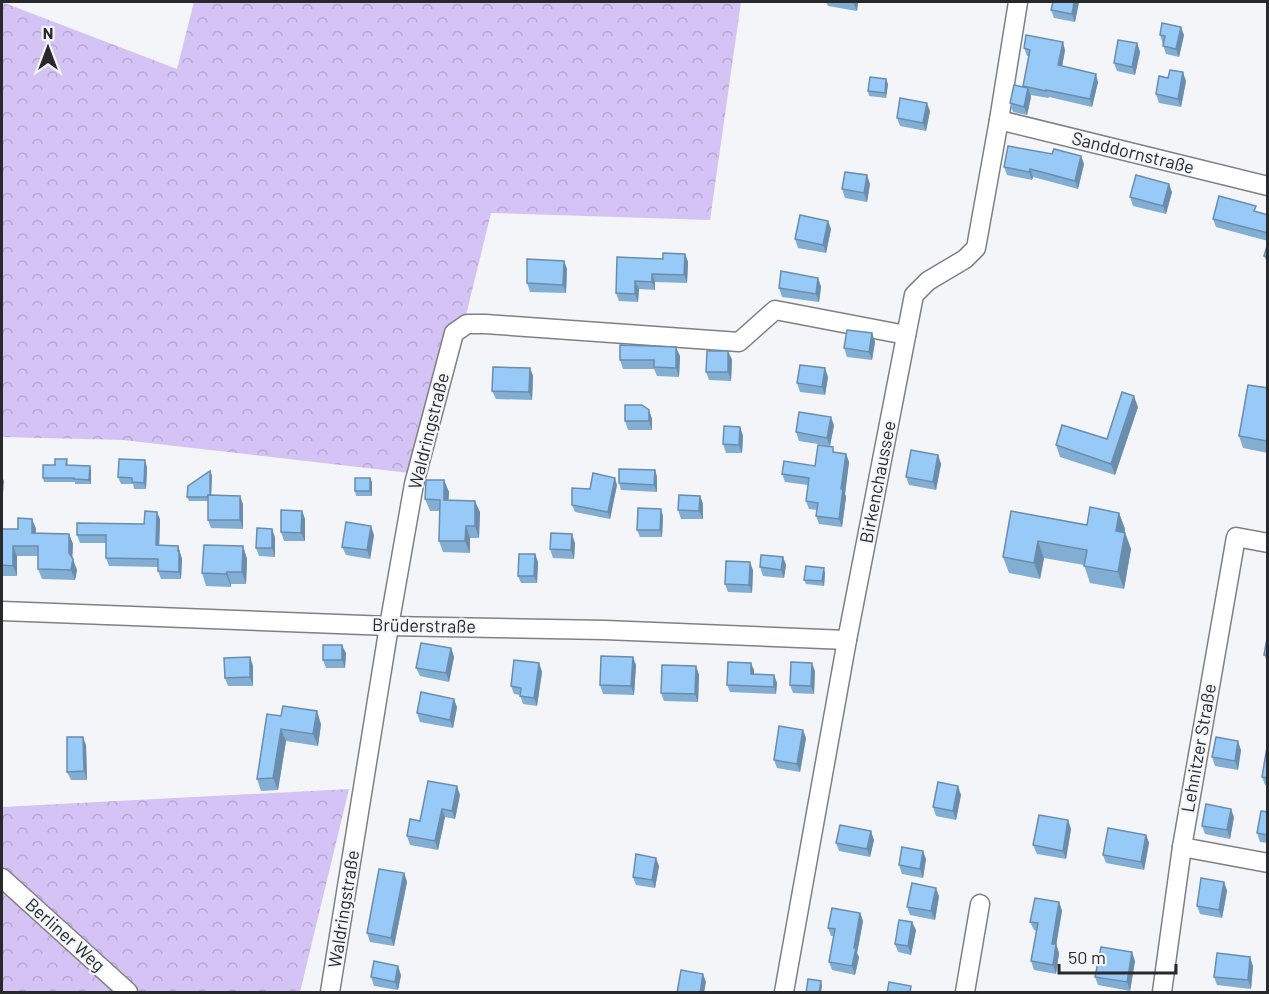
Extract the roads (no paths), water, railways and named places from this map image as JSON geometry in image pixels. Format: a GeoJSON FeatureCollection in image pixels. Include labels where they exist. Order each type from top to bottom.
{"type":"FeatureCollection","features":[{"type":"Feature","properties":{"kind":"street","name":"Birkenchaussee"},"geometry":{"type":"LineString","coordinates":[[784,993],[847,640],[914,295],[928,281],[965,259],[976,248],[1018,2]]}},
{"type":"Feature","properties":{"kind":"street","name":"Sanddornstraße"},"geometry":{"type":"LineString","coordinates":[[999,120],[1268,186]]}},
{"type":"Feature","properties":{"kind":"street","name":"Waldringstraße"},"geometry":{"type":"LineString","coordinates":[[330,993],[414,484],[454,333],[467,324],[739,342],[775,310],[906,335]]}},
{"type":"Feature","properties":{"kind":"street","name":"Lehnitzer Straße"},"geometry":{"type":"LineString","coordinates":[[1162,993],[1182,848],[1236,537],[1268,543]]}},
{"type":"Feature","properties":{"kind":"street","name":"Brüderstraße"},"geometry":{"type":"LineString","coordinates":[[2,612],[389,626],[604,630],[847,640]]}},
{"type":"Feature","properties":{"kind":"street"},"geometry":{"type":"LineString","coordinates":[[1182,848],[1268,863]]}},
{"type":"Feature","properties":{"kind":"street","name":"Berliner Weg"},"geometry":{"type":"LineString","coordinates":[[2,878],[128,993]]}},
{"type":"Feature","properties":{"kind":"street"},"geometry":{"type":"LineString","coordinates":[[965,993],[980,904]]}}]}
